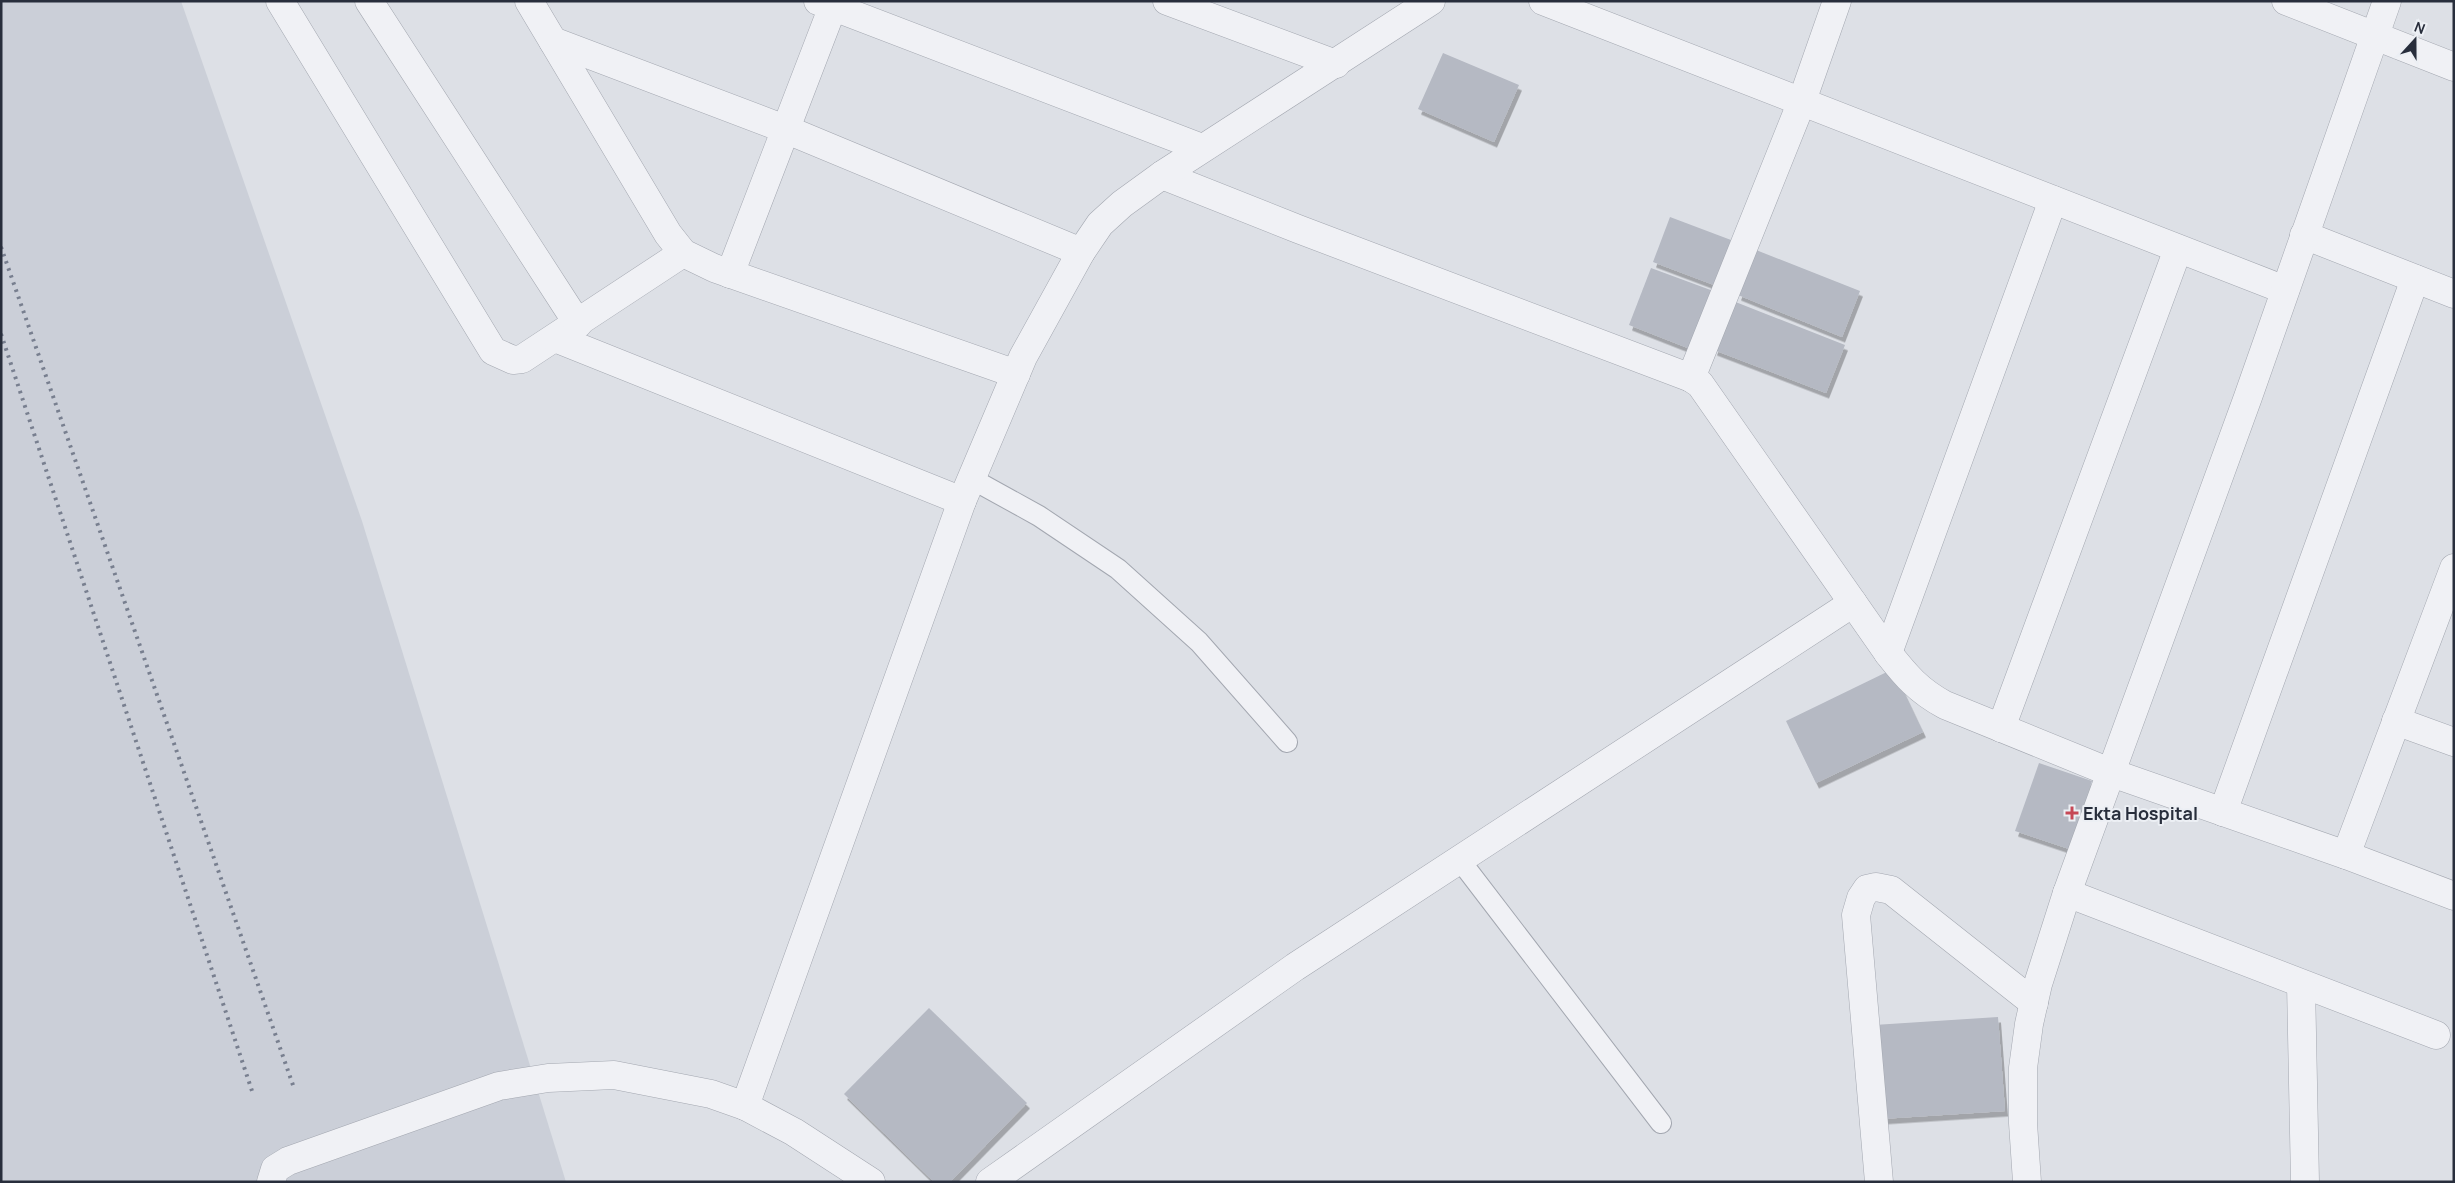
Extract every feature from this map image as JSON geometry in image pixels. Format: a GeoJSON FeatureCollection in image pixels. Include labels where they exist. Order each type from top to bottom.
{"type":"FeatureCollection","features":[{"type":"Feature","properties":{"kind":"street"},"geometry":{"type":"LineString","coordinates":[[280,1],[493,351],[513,360],[522,359],[578,324],[683,253]]}},
{"type":"Feature","properties":{"kind":"street"},"geometry":{"type":"LineString","coordinates":[[369,1],[578,324]]}},
{"type":"Feature","properties":{"kind":"street"},"geometry":{"type":"LineString","coordinates":[[529,1],[668,234],[683,253],[730,274],[1016,374]]}},
{"type":"Feature","properties":{"kind":"street"},"geometry":{"type":"LineString","coordinates":[[1167,1],[1336,64]]}},
{"type":"Feature","properties":{"kind":"street"},"geometry":{"type":"LineString","coordinates":[[745,1106],[967,490],[1016,374],[1081,252],[1100,224],[1122,204],[1162,174],[1336,64],[1431,1]]}},
{"type":"Feature","properties":{"kind":"street"},"geometry":{"type":"LineString","coordinates":[[1543,1],[2285,290]]}},
{"type":"Feature","properties":{"kind":"street"},"geometry":{"type":"LineString","coordinates":[[1691,378],[1802,101],[1837,1]]}},
{"type":"Feature","properties":{"kind":"street"},"geometry":{"type":"LineString","coordinates":[[2286,1],[2454,67]]}},
{"type":"Feature","properties":{"kind":"street"},"geometry":{"type":"LineString","coordinates":[[2027,1182],[2023,1123],[2023,1068],[2034,1003],[2067,893],[2112,773],[2387,1]]}},
{"type":"Feature","properties":{"kind":"street"},"geometry":{"type":"LineString","coordinates":[[730,274],[785,129],[829,3],[1202,148]]}},
{"type":"Feature","properties":{"kind":"street"},"geometry":{"type":"LineString","coordinates":[[553,41],[785,129],[1081,252]]}},
{"type":"Feature","properties":{"kind":"street"},"geometry":{"type":"LineString","coordinates":[[1162,174],[1298,229],[1691,378],[1707,392],[1888,653],[1907,677],[1925,694],[1945,705],[2112,773],[2346,855],[2454,896]]}},
{"type":"Feature","properties":{"kind":"street"},"geometry":{"type":"LineString","coordinates":[[1888,653],[2053,200]]}},
{"type":"Feature","properties":{"kind":"street"},"geometry":{"type":"LineString","coordinates":[[2304,235],[2454,294]]}},
{"type":"Feature","properties":{"kind":"street"},"geometry":{"type":"LineString","coordinates":[[2001,728],[2178,249]]}},
{"type":"Feature","properties":{"kind":"street"},"geometry":{"type":"LineString","coordinates":[[2223,812],[2414,279]]}},
{"type":"Feature","properties":{"kind":"street"},"geometry":{"type":"LineString","coordinates":[[556,338],[967,490]]}},
{"type":"Feature","properties":{"kind":"street"},"geometry":{"type":"LineString","coordinates":[[2346,855],[2454,568]]}},
{"type":"Feature","properties":{"kind":"street"},"geometry":{"type":"LineString","coordinates":[[990,1182],[1295,967],[1853,603]]}},
{"type":"Feature","properties":{"kind":"street"},"geometry":{"type":"LineString","coordinates":[[2396,720],[2454,742]]}},
{"type":"Feature","properties":{"kind":"street"},"geometry":{"type":"LineString","coordinates":[[1879,1182],[1856,915],[1861,898],[1867,889],[1876,886],[1891,890],[2034,1003]]}},
{"type":"Feature","properties":{"kind":"street"},"geometry":{"type":"LineString","coordinates":[[2067,893],[2436,1035]]}},
{"type":"Feature","properties":{"kind":"street"},"geometry":{"type":"LineString","coordinates":[[2301,984],[2306,1182]]}},
{"type":"Feature","properties":{"kind":"street"},"geometry":{"type":"LineString","coordinates":[[271,1182],[275,1168],[288,1161],[499,1086],[548,1078],[614,1075],[711,1094],[745,1106],[794,1132],[872,1182]]}},
{"type":"Feature","properties":{"kind":"lane"},"geometry":{"type":"LineString","coordinates":[[967,490],[1039,516],[1118,568],[1199,642],[1286,742]]}},
{"type":"Feature","properties":{"kind":"lane"},"geometry":{"type":"LineString","coordinates":[[1459,859],[1661,1123]]}},
{"type":"Feature","properties":{"kind":"shaded area"},"geometry":{"type":"Polygon","coordinates":[[[1,1],[181,1],[362,521],[566,1182],[1,1182],[1,1]]]}},
{"type":"Feature","properties":{"kind":"building"},"geometry":{"type":"Polygon","coordinates":[[[1443,53],[1519,85],[1494,142],[1418,109],[1443,53]]]}},
{"type":"Feature","properties":{"kind":"building"},"geometry":{"type":"Polygon","coordinates":[[[1670,217],[1731,240],[1714,285],[1653,262],[1670,217]]]}},
{"type":"Feature","properties":{"kind":"building"},"geometry":{"type":"Polygon","coordinates":[[[1756,250],[1860,291],[1842,337],[1738,295],[1756,250]]]}},
{"type":"Feature","properties":{"kind":"building"},"geometry":{"type":"Polygon","coordinates":[[[1651,268],[1716,292],[1693,350],[1629,325],[1651,268]]]}},
{"type":"Feature","properties":{"kind":"building"},"geometry":{"type":"Polygon","coordinates":[[[1733,301],[1845,345],[1826,393],[1714,350],[1733,301]]]}},
{"type":"Feature","properties":{"kind":"building"},"geometry":{"type":"Polygon","coordinates":[[[1893,669],[1923,732],[1816,783],[1786,721],[1893,669]]]}},
{"type":"Feature","properties":{"kind":"building"},"geometry":{"type":"Polygon","coordinates":[[[2039,763],[2092,781],[2069,849],[2015,831],[2039,763]]]}},
{"type":"Feature","properties":{"kind":"building"},"geometry":{"type":"Polygon","coordinates":[[[929,1008],[1027,1103],[950,1182],[934,1182],[844,1094],[929,1008]]]}},
{"type":"Feature","properties":{"kind":"building"},"geometry":{"type":"Polygon","coordinates":[[[1998,1017],[2005,1111],[1881,1119],[1874,1025],[1998,1017]]]}},
{"type":"Feature","properties":{"kind":"railway"},"geometry":{"type":"LineString","coordinates":[[1,247],[294,1088]]}},
{"type":"Feature","properties":{"kind":"railway"},"geometry":{"type":"LineString","coordinates":[[1,334],[253,1094]]}},
{"type":"Feature","properties":{"kind":"place","name":"Ekta Hospital"},"geometry":{"type":"Point","coordinates":[2072,813]}}]}
